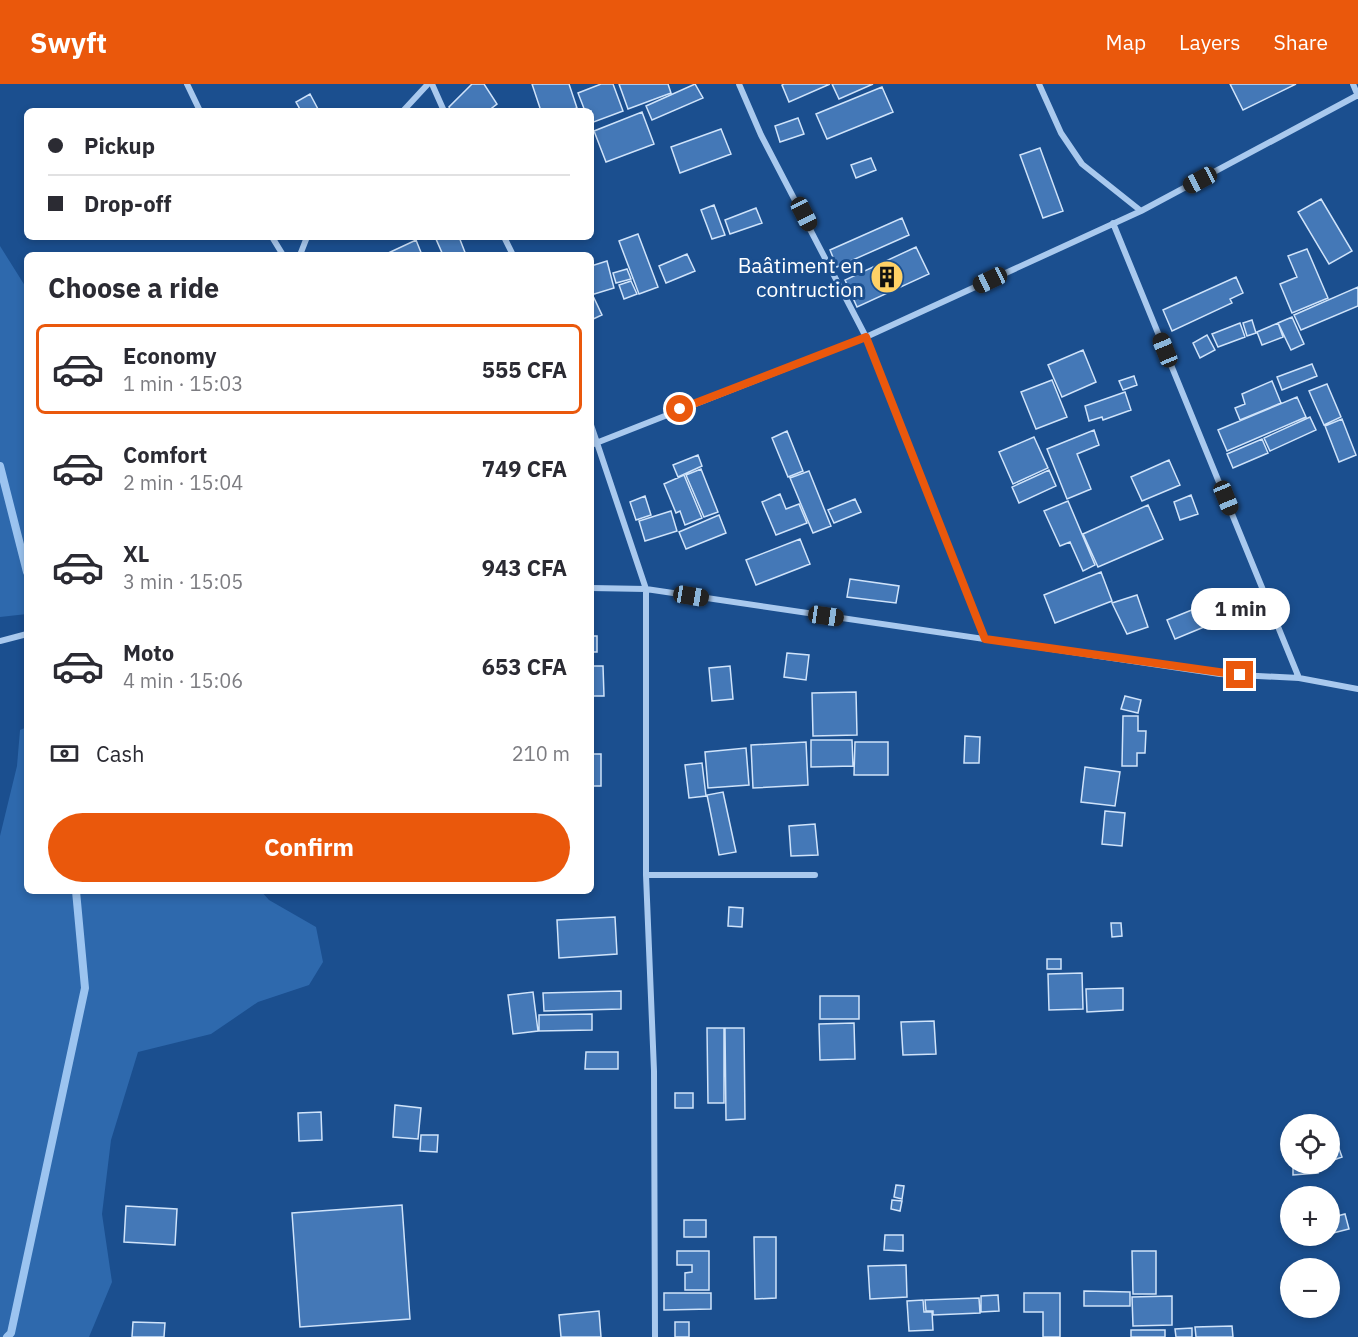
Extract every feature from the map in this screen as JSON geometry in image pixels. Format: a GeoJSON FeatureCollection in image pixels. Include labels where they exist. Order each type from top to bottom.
{"type":"FeatureCollection","features":[{"type":"Feature","properties":{"kind":"street"},"geometry":{"type":"LineString","coordinates":[[187,84],[199,108]]}},
{"type":"Feature","properties":{"kind":"street"},"geometry":{"type":"LineString","coordinates":[[406,108],[430,84],[442,108]]}},
{"type":"Feature","properties":{"kind":"street"},"geometry":{"type":"LineString","coordinates":[[739,84],[761,135],[866,337],[985,639]]}},
{"type":"Feature","properties":{"kind":"street"},"geometry":{"type":"LineString","coordinates":[[1039,84],[1060,133],[1082,164],[1141,211]]}},
{"type":"Feature","properties":{"kind":"street"},"geometry":{"type":"LineString","coordinates":[[656,1337],[654,1071],[646,875],[646,589],[594,443],[866,337],[1141,211],[1358,95],[1353,84]]}},
{"type":"Feature","properties":{"kind":"street"},"geometry":{"type":"LineString","coordinates":[[1113,223],[1299,678]]}},
{"type":"Feature","properties":{"kind":"street"},"geometry":{"type":"LineString","coordinates":[[594,588],[646,589],[1220,674],[1299,678],[1358,689]]}},
{"type":"Feature","properties":{"kind":"street"},"geometry":{"type":"LineString","coordinates":[[0,641],[24,634]]}},
{"type":"Feature","properties":{"kind":"street"},"geometry":{"type":"LineString","coordinates":[[646,875],[814,874]]}},
{"type":"Feature","properties":{"kind":"shaded area"},"geometry":{"type":"Polygon","coordinates":[[[0,246],[24,284],[24,614],[0,617],[0,246]]]}},
{"type":"Feature","properties":{"kind":"shaded area"},"geometry":{"type":"Polygon","coordinates":[[[24,728],[24,894],[264,894],[269,900],[316,927],[323,962],[309,985],[258,1002],[211,1034],[138,1052],[111,1140],[102,1214],[112,1282],[89,1337],[0,1337],[0,836],[17,766],[20,730],[24,728]]]}},
{"type":"Feature","properties":{"kind":"building"},"geometry":{"type":"Polygon","coordinates":[[[472,84],[484,84],[497,104],[492,108],[449,107],[472,84]]]}},
{"type":"Feature","properties":{"kind":"building"},"geometry":{"type":"Polygon","coordinates":[[[532,84],[569,84],[577,108],[540,108],[532,84]]]}},
{"type":"Feature","properties":{"kind":"building"},"geometry":{"type":"Polygon","coordinates":[[[601,84],[613,84],[623,111],[594,122],[594,108],[584,108],[578,93],[601,84]]]}},
{"type":"Feature","properties":{"kind":"building"},"geometry":{"type":"Polygon","coordinates":[[[619,84],[668,84],[671,93],[628,109],[619,84]]]}},
{"type":"Feature","properties":{"kind":"building"},"geometry":{"type":"Polygon","coordinates":[[[695,84],[703,98],[652,120],[646,106],[695,84]]]}},
{"type":"Feature","properties":{"kind":"building"},"geometry":{"type":"Polygon","coordinates":[[[830,84],[789,102],[782,85],[830,84]]]}},
{"type":"Feature","properties":{"kind":"building"},"geometry":{"type":"Polygon","coordinates":[[[832,84],[873,84],[839,99],[832,84]]]}},
{"type":"Feature","properties":{"kind":"building"},"geometry":{"type":"Polygon","coordinates":[[[1230,84],[1296,84],[1243,110],[1230,84]]]}},
{"type":"Feature","properties":{"kind":"building"},"geometry":{"type":"Polygon","coordinates":[[[882,87],[893,112],[827,139],[816,114],[882,87]]]}},
{"type":"Feature","properties":{"kind":"building"},"geometry":{"type":"Polygon","coordinates":[[[310,94],[317,108],[299,108],[296,102],[310,94]]]}},
{"type":"Feature","properties":{"kind":"building"},"geometry":{"type":"Polygon","coordinates":[[[642,112],[654,144],[606,162],[594,131],[642,112]]]}},
{"type":"Feature","properties":{"kind":"building"},"geometry":{"type":"Polygon","coordinates":[[[798,118],[804,134],[780,142],[775,126],[798,118]]]}},
{"type":"Feature","properties":{"kind":"building"},"geometry":{"type":"Polygon","coordinates":[[[721,129],[731,154],[680,173],[671,147],[721,129]]]}},
{"type":"Feature","properties":{"kind":"building"},"geometry":{"type":"Polygon","coordinates":[[[1040,148],[1063,211],[1043,218],[1020,155],[1040,148]]]}},
{"type":"Feature","properties":{"kind":"building"},"geometry":{"type":"Polygon","coordinates":[[[871,158],[876,170],[856,178],[851,165],[871,158]]]}},
{"type":"Feature","properties":{"kind":"building"},"geometry":{"type":"Polygon","coordinates":[[[1321,199],[1352,251],[1329,264],[1298,212],[1321,199]]]}},
{"type":"Feature","properties":{"kind":"building"},"geometry":{"type":"Polygon","coordinates":[[[714,205],[725,235],[712,239],[701,210],[714,205]]]}},
{"type":"Feature","properties":{"kind":"building"},"geometry":{"type":"Polygon","coordinates":[[[756,208],[762,223],[730,234],[725,220],[756,208]]]}},
{"type":"Feature","properties":{"kind":"building"},"geometry":{"type":"Polygon","coordinates":[[[902,218],[909,235],[837,267],[830,250],[902,218]]]}},
{"type":"Feature","properties":{"kind":"building"},"geometry":{"type":"Polygon","coordinates":[[[638,234],[658,287],[639,294],[619,241],[638,234]]]}},
{"type":"Feature","properties":{"kind":"building"},"geometry":{"type":"Polygon","coordinates":[[[416,240],[421,252],[390,252],[416,240]]]}},
{"type":"Feature","properties":{"kind":"building"},"geometry":{"type":"Polygon","coordinates":[[[436,240],[460,240],[465,252],[442,252],[436,240]]]}},
{"type":"Feature","properties":{"kind":"building","name":"Baâtiment en contruction"},"geometry":{"type":"Polygon","coordinates":[[[916,247],[929,274],[857,307],[845,280],[916,247]]]}},
{"type":"Feature","properties":{"kind":"building"},"geometry":{"type":"Polygon","coordinates":[[[1307,249],[1328,298],[1292,313],[1280,284],[1297,277],[1288,256],[1307,249]]]}},
{"type":"Feature","properties":{"kind":"building"},"geometry":{"type":"Polygon","coordinates":[[[687,254],[695,271],[666,283],[659,266],[687,254]]]}},
{"type":"Feature","properties":{"kind":"building"},"geometry":{"type":"Polygon","coordinates":[[[607,261],[614,288],[594,294],[594,265],[607,261]]]}},
{"type":"Feature","properties":{"kind":"building"},"geometry":{"type":"Polygon","coordinates":[[[627,269],[631,279],[616,283],[613,273],[627,269]]]}},
{"type":"Feature","properties":{"kind":"building"},"geometry":{"type":"Polygon","coordinates":[[[1236,277],[1243,293],[1230,299],[1232,303],[1172,331],[1163,310],[1236,277]]]}},
{"type":"Feature","properties":{"kind":"building"},"geometry":{"type":"Polygon","coordinates":[[[631,281],[637,294],[624,299],[619,285],[631,281]]]}},
{"type":"Feature","properties":{"kind":"building"},"geometry":{"type":"Polygon","coordinates":[[[1358,287],[1358,306],[1301,330],[1294,315],[1358,287]]]}},
{"type":"Feature","properties":{"kind":"building"},"geometry":{"type":"Polygon","coordinates":[[[594,298],[602,315],[594,319],[594,298]]]}},
{"type":"Feature","properties":{"kind":"building"},"geometry":{"type":"Polygon","coordinates":[[[1292,317],[1304,344],[1291,350],[1278,323],[1292,317]]]}},
{"type":"Feature","properties":{"kind":"building"},"geometry":{"type":"Polygon","coordinates":[[[1252,320],[1256,333],[1247,336],[1243,323],[1252,320]]]}},
{"type":"Feature","properties":{"kind":"building"},"geometry":{"type":"Polygon","coordinates":[[[1240,323],[1245,337],[1218,347],[1212,334],[1240,323]]]}},
{"type":"Feature","properties":{"kind":"building"},"geometry":{"type":"Polygon","coordinates":[[[1278,323],[1283,337],[1262,345],[1257,332],[1278,323]]]}},
{"type":"Feature","properties":{"kind":"building"},"geometry":{"type":"Polygon","coordinates":[[[1207,335],[1215,350],[1200,358],[1193,343],[1207,335]]]}},
{"type":"Feature","properties":{"kind":"building"},"geometry":{"type":"Polygon","coordinates":[[[1083,350],[1096,382],[1062,397],[1048,365],[1083,350]]]}},
{"type":"Feature","properties":{"kind":"building"},"geometry":{"type":"Polygon","coordinates":[[[1312,364],[1317,376],[1282,390],[1277,377],[1312,364]]]}},
{"type":"Feature","properties":{"kind":"building"},"geometry":{"type":"Polygon","coordinates":[[[1134,376],[1137,385],[1123,390],[1119,381],[1134,376]]]}},
{"type":"Feature","properties":{"kind":"building"},"geometry":{"type":"Polygon","coordinates":[[[1052,380],[1067,417],[1036,429],[1021,392],[1052,380]]]}},
{"type":"Feature","properties":{"kind":"building"},"geometry":{"type":"Polygon","coordinates":[[[1272,381],[1281,403],[1240,420],[1235,408],[1245,404],[1242,394],[1272,381]]]}},
{"type":"Feature","properties":{"kind":"building"},"geometry":{"type":"Polygon","coordinates":[[[1327,384],[1341,417],[1324,425],[1309,391],[1327,384]]]}},
{"type":"Feature","properties":{"kind":"building"},"geometry":{"type":"Polygon","coordinates":[[[1125,392],[1131,410],[1103,420],[1102,417],[1089,421],[1085,406],[1125,392]]]}},
{"type":"Feature","properties":{"kind":"building"},"geometry":{"type":"Polygon","coordinates":[[[1297,397],[1306,417],[1227,451],[1218,430],[1297,397]]]}},
{"type":"Feature","properties":{"kind":"building"},"geometry":{"type":"Polygon","coordinates":[[[1310,417],[1316,430],[1270,451],[1264,438],[1310,417]]]}},
{"type":"Feature","properties":{"kind":"building"},"geometry":{"type":"Polygon","coordinates":[[[1342,419],[1356,455],[1339,462],[1325,426],[1342,419]]]}},
{"type":"Feature","properties":{"kind":"building"},"geometry":{"type":"Polygon","coordinates":[[[1094,430],[1099,445],[1077,454],[1091,489],[1067,499],[1047,449],[1094,430]]]}},
{"type":"Feature","properties":{"kind":"building"},"geometry":{"type":"Polygon","coordinates":[[[787,431],[803,471],[788,477],[772,438],[787,431]]]}},
{"type":"Feature","properties":{"kind":"building"},"geometry":{"type":"Polygon","coordinates":[[[1034,437],[1048,468],[1013,484],[999,452],[1034,437]]]}},
{"type":"Feature","properties":{"kind":"building"},"geometry":{"type":"Polygon","coordinates":[[[1262,439],[1268,453],[1233,468],[1227,454],[1262,439]]]}},
{"type":"Feature","properties":{"kind":"building"},"geometry":{"type":"Polygon","coordinates":[[[698,455],[702,466],[678,477],[673,465],[698,455]]]}},
{"type":"Feature","properties":{"kind":"building"},"geometry":{"type":"Polygon","coordinates":[[[1169,460],[1180,485],[1142,501],[1131,477],[1169,460]]]}},
{"type":"Feature","properties":{"kind":"building"},"geometry":{"type":"Polygon","coordinates":[[[701,469],[718,512],[704,517],[686,475],[701,469]]]}},
{"type":"Feature","properties":{"kind":"building"},"geometry":{"type":"Polygon","coordinates":[[[1049,470],[1056,486],[1019,503],[1012,487],[1049,470]]]}},
{"type":"Feature","properties":{"kind":"building"},"geometry":{"type":"Polygon","coordinates":[[[809,471],[831,526],[813,533],[790,478],[809,471]]]}},
{"type":"Feature","properties":{"kind":"building"},"geometry":{"type":"Polygon","coordinates":[[[684,475],[702,518],[685,525],[680,511],[676,513],[664,484],[684,475]]]}},
{"type":"Feature","properties":{"kind":"building"},"geometry":{"type":"Polygon","coordinates":[[[780,494],[786,509],[799,504],[807,523],[776,535],[762,502],[780,494]]]}},
{"type":"Feature","properties":{"kind":"building"},"geometry":{"type":"Polygon","coordinates":[[[1191,495],[1198,514],[1180,520],[1174,502],[1191,495]]]}},
{"type":"Feature","properties":{"kind":"building"},"geometry":{"type":"Polygon","coordinates":[[[645,496],[651,515],[636,520],[630,502],[645,496]]]}},
{"type":"Feature","properties":{"kind":"building"},"geometry":{"type":"Polygon","coordinates":[[[855,499],[861,512],[834,523],[828,510],[855,499]]]}},
{"type":"Feature","properties":{"kind":"building"},"geometry":{"type":"Polygon","coordinates":[[[1068,501],[1095,565],[1083,571],[1070,542],[1060,546],[1044,511],[1068,501]]]}},
{"type":"Feature","properties":{"kind":"building"},"geometry":{"type":"Polygon","coordinates":[[[1148,505],[1163,539],[1098,567],[1083,534],[1148,505]]]}},
{"type":"Feature","properties":{"kind":"building"},"geometry":{"type":"Polygon","coordinates":[[[671,511],[677,531],[645,541],[639,521],[671,511]]]}},
{"type":"Feature","properties":{"kind":"building"},"geometry":{"type":"Polygon","coordinates":[[[719,515],[726,533],[686,549],[679,532],[719,515]]]}},
{"type":"Feature","properties":{"kind":"building"},"geometry":{"type":"Polygon","coordinates":[[[800,539],[810,564],[756,585],[746,560],[800,539]]]}},
{"type":"Feature","properties":{"kind":"building"},"geometry":{"type":"Polygon","coordinates":[[[1101,572],[1112,601],[1055,623],[1044,595],[1101,572]]]}},
{"type":"Feature","properties":{"kind":"building"},"geometry":{"type":"Polygon","coordinates":[[[850,579],[899,586],[896,603],[847,597],[850,579]]]}},
{"type":"Feature","properties":{"kind":"building"},"geometry":{"type":"Polygon","coordinates":[[[1137,595],[1148,627],[1127,634],[1112,603],[1137,595]]]}},
{"type":"Feature","properties":{"kind":"building"},"geometry":{"type":"Polygon","coordinates":[[[1214,601],[1221,620],[1175,639],[1167,620],[1214,601]]]}},
{"type":"Feature","properties":{"kind":"building"},"geometry":{"type":"Polygon","coordinates":[[[594,636],[597,636],[597,652],[594,652],[594,636]]]}},
{"type":"Feature","properties":{"kind":"building"},"geometry":{"type":"Polygon","coordinates":[[[787,653],[809,655],[806,680],[784,677],[787,653]]]}},
{"type":"Feature","properties":{"kind":"building"},"geometry":{"type":"Polygon","coordinates":[[[594,666],[603,666],[604,696],[594,696],[594,666]]]}},
{"type":"Feature","properties":{"kind":"building"},"geometry":{"type":"Polygon","coordinates":[[[730,666],[733,699],[712,701],[709,668],[730,666]]]}},
{"type":"Feature","properties":{"kind":"building"},"geometry":{"type":"Polygon","coordinates":[[[856,692],[857,735],[813,736],[812,693],[856,692]]]}},
{"type":"Feature","properties":{"kind":"building"},"geometry":{"type":"Polygon","coordinates":[[[1125,696],[1141,700],[1138,713],[1121,709],[1125,696]]]}},
{"type":"Feature","properties":{"kind":"building"},"geometry":{"type":"Polygon","coordinates":[[[1123,716],[1138,716],[1138,731],[1146,731],[1145,753],[1137,753],[1137,766],[1122,766],[1123,716]]]}},
{"type":"Feature","properties":{"kind":"building"},"geometry":{"type":"Polygon","coordinates":[[[965,736],[980,737],[979,763],[964,763],[965,736]]]}},
{"type":"Feature","properties":{"kind":"building"},"geometry":{"type":"Polygon","coordinates":[[[811,740],[852,740],[853,766],[811,767],[811,740]]]}},
{"type":"Feature","properties":{"kind":"building"},"geometry":{"type":"Polygon","coordinates":[[[806,742],[808,785],[753,788],[751,745],[806,742]]]}},
{"type":"Feature","properties":{"kind":"building"},"geometry":{"type":"Polygon","coordinates":[[[855,742],[888,742],[888,775],[854,775],[855,742]]]}},
{"type":"Feature","properties":{"kind":"building"},"geometry":{"type":"Polygon","coordinates":[[[746,748],[749,785],[708,788],[705,752],[746,748]]]}},
{"type":"Feature","properties":{"kind":"building"},"geometry":{"type":"Polygon","coordinates":[[[594,754],[601,754],[601,786],[594,786],[594,754]]]}},
{"type":"Feature","properties":{"kind":"building"},"geometry":{"type":"Polygon","coordinates":[[[702,763],[706,796],[689,798],[685,765],[702,763]]]}},
{"type":"Feature","properties":{"kind":"building"},"geometry":{"type":"Polygon","coordinates":[[[1085,767],[1120,772],[1115,806],[1081,802],[1085,767]]]}},
{"type":"Feature","properties":{"kind":"building"},"geometry":{"type":"Polygon","coordinates":[[[723,792],[736,852],[719,855],[707,795],[723,792]]]}},
{"type":"Feature","properties":{"kind":"building"},"geometry":{"type":"Polygon","coordinates":[[[1105,811],[1125,813],[1122,846],[1102,844],[1105,811]]]}},
{"type":"Feature","properties":{"kind":"building"},"geometry":{"type":"Polygon","coordinates":[[[815,824],[818,855],[791,856],[789,826],[815,824]]]}},
{"type":"Feature","properties":{"kind":"building"},"geometry":{"type":"Polygon","coordinates":[[[729,907],[743,908],[742,927],[728,926],[729,907]]]}},
{"type":"Feature","properties":{"kind":"building"},"geometry":{"type":"Polygon","coordinates":[[[615,917],[617,954],[559,958],[557,920],[615,917]]]}},
{"type":"Feature","properties":{"kind":"building"},"geometry":{"type":"Polygon","coordinates":[[[1111,923],[1121,923],[1122,936],[1112,937],[1111,923]]]}},
{"type":"Feature","properties":{"kind":"building"},"geometry":{"type":"Polygon","coordinates":[[[1047,959],[1061,959],[1061,969],[1047,969],[1047,959]]]}},
{"type":"Feature","properties":{"kind":"building"},"geometry":{"type":"Polygon","coordinates":[[[1082,973],[1083,1009],[1049,1010],[1048,974],[1082,973]]]}},
{"type":"Feature","properties":{"kind":"building"},"geometry":{"type":"Polygon","coordinates":[[[1123,988],[1123,1010],[1087,1012],[1086,989],[1123,988]]]}},
{"type":"Feature","properties":{"kind":"building"},"geometry":{"type":"Polygon","coordinates":[[[621,991],[621,1009],[544,1011],[543,993],[621,991]]]}},
{"type":"Feature","properties":{"kind":"building"},"geometry":{"type":"Polygon","coordinates":[[[533,992],[538,1031],[513,1034],[508,995],[533,992]]]}},
{"type":"Feature","properties":{"kind":"building"},"geometry":{"type":"Polygon","coordinates":[[[820,996],[859,996],[859,1019],[820,1019],[820,996]]]}},
{"type":"Feature","properties":{"kind":"building"},"geometry":{"type":"Polygon","coordinates":[[[592,1014],[592,1030],[539,1031],[539,1015],[592,1014]]]}},
{"type":"Feature","properties":{"kind":"building"},"geometry":{"type":"Polygon","coordinates":[[[934,1021],[936,1054],[903,1055],[901,1022],[934,1021]]]}},
{"type":"Feature","properties":{"kind":"building"},"geometry":{"type":"Polygon","coordinates":[[[854,1023],[855,1059],[820,1060],[819,1024],[854,1023]]]}},
{"type":"Feature","properties":{"kind":"building"},"geometry":{"type":"Polygon","coordinates":[[[707,1028],[724,1028],[724,1103],[708,1103],[707,1028]]]}},
{"type":"Feature","properties":{"kind":"building"},"geometry":{"type":"Polygon","coordinates":[[[725,1028],[744,1028],[745,1119],[726,1120],[725,1028]]]}},
{"type":"Feature","properties":{"kind":"building"},"geometry":{"type":"Polygon","coordinates":[[[586,1052],[618,1052],[618,1069],[585,1069],[586,1052]]]}},
{"type":"Feature","properties":{"kind":"building"},"geometry":{"type":"Polygon","coordinates":[[[675,1093],[693,1093],[693,1108],[675,1108],[675,1093]]]}},
{"type":"Feature","properties":{"kind":"building"},"geometry":{"type":"Polygon","coordinates":[[[395,1105],[421,1108],[418,1139],[393,1137],[395,1105]]]}},
{"type":"Feature","properties":{"kind":"building"},"geometry":{"type":"Polygon","coordinates":[[[321,1112],[322,1140],[299,1141],[298,1113],[321,1112]]]}},
{"type":"Feature","properties":{"kind":"building"},"geometry":{"type":"Polygon","coordinates":[[[421,1135],[438,1135],[437,1152],[420,1151],[421,1135]]]}},
{"type":"Feature","properties":{"kind":"building"},"geometry":{"type":"Polygon","coordinates":[[[896,1185],[904,1186],[902,1199],[894,1197],[896,1185]]]}},
{"type":"Feature","properties":{"kind":"building"},"geometry":{"type":"Polygon","coordinates":[[[892,1200],[902,1201],[900,1211],[891,1209],[892,1200]]]}},
{"type":"Feature","properties":{"kind":"building"},"geometry":{"type":"Polygon","coordinates":[[[402,1205],[410,1319],[300,1327],[292,1213],[402,1205]]]}},
{"type":"Feature","properties":{"kind":"building"},"geometry":{"type":"Polygon","coordinates":[[[126,1206],[177,1209],[175,1245],[124,1242],[126,1206]]]}},
{"type":"Feature","properties":{"kind":"building"},"geometry":{"type":"Polygon","coordinates":[[[1345,1214],[1349,1229],[1340,1231],[1340,1215],[1345,1214]]]}},
{"type":"Feature","properties":{"kind":"building"},"geometry":{"type":"Polygon","coordinates":[[[684,1220],[706,1220],[706,1237],[684,1237],[684,1220]]]}},
{"type":"Feature","properties":{"kind":"building"},"geometry":{"type":"Polygon","coordinates":[[[885,1235],[903,1235],[903,1251],[884,1250],[885,1235]]]}},
{"type":"Feature","properties":{"kind":"building"},"geometry":{"type":"Polygon","coordinates":[[[754,1237],[776,1237],[776,1298],[755,1299],[754,1237]]]}},
{"type":"Feature","properties":{"kind":"building"},"geometry":{"type":"Polygon","coordinates":[[[677,1251],[709,1251],[709,1290],[685,1290],[685,1273],[692,1272],[692,1265],[677,1265],[677,1251]]]}},
{"type":"Feature","properties":{"kind":"building"},"geometry":{"type":"Polygon","coordinates":[[[1132,1251],[1156,1251],[1156,1294],[1133,1294],[1132,1251]]]}},
{"type":"Feature","properties":{"kind":"building"},"geometry":{"type":"Polygon","coordinates":[[[906,1265],[907,1297],[870,1299],[868,1266],[906,1265]]]}},
{"type":"Feature","properties":{"kind":"building"},"geometry":{"type":"Polygon","coordinates":[[[1084,1291],[1130,1292],[1130,1306],[1084,1306],[1084,1291]]]}},
{"type":"Feature","properties":{"kind":"building"},"geometry":{"type":"Polygon","coordinates":[[[664,1293],[711,1293],[711,1309],[664,1310],[664,1293]]]}},
{"type":"Feature","properties":{"kind":"building"},"geometry":{"type":"Polygon","coordinates":[[[1024,1293],[1060,1293],[1060,1337],[1043,1337],[1043,1312],[1024,1312],[1024,1293]]]}},
{"type":"Feature","properties":{"kind":"building"},"geometry":{"type":"Polygon","coordinates":[[[998,1295],[999,1311],[981,1312],[981,1296],[998,1295]]]}},
{"type":"Feature","properties":{"kind":"building"},"geometry":{"type":"Polygon","coordinates":[[[1172,1296],[1172,1325],[1133,1326],[1132,1297],[1172,1296]]]}},
{"type":"Feature","properties":{"kind":"building"},"geometry":{"type":"Polygon","coordinates":[[[979,1298],[980,1313],[933,1315],[933,1311],[926,1311],[925,1300],[979,1298]]]}},
{"type":"Feature","properties":{"kind":"building"},"geometry":{"type":"Polygon","coordinates":[[[923,1300],[924,1312],[932,1312],[933,1330],[909,1331],[907,1301],[923,1300]]]}},
{"type":"Feature","properties":{"kind":"building"},"geometry":{"type":"Polygon","coordinates":[[[599,1311],[601,1337],[561,1337],[559,1315],[599,1311]]]}},
{"type":"Feature","properties":{"kind":"building"},"geometry":{"type":"Polygon","coordinates":[[[133,1322],[165,1323],[164,1337],[132,1337],[133,1322]]]}},
{"type":"Feature","properties":{"kind":"building"},"geometry":{"type":"Polygon","coordinates":[[[675,1322],[689,1322],[689,1337],[675,1337],[675,1322]]]}},
{"type":"Feature","properties":{"kind":"building"},"geometry":{"type":"Polygon","coordinates":[[[1232,1326],[1233,1337],[1196,1337],[1195,1327],[1232,1326]]]}},
{"type":"Feature","properties":{"kind":"building"},"geometry":{"type":"Polygon","coordinates":[[[1192,1328],[1192,1337],[1176,1337],[1175,1329],[1192,1328]]]}},
{"type":"Feature","properties":{"kind":"building"},"geometry":{"type":"Polygon","coordinates":[[[1131,1330],[1165,1330],[1165,1337],[1131,1337],[1131,1330]]]}},
{"type":"Feature","properties":{"kind":"waterway"},"geometry":{"type":"LineString","coordinates":[[0,466],[24,560]]}},
{"type":"Feature","properties":{"kind":"waterway"},"geometry":{"type":"LineString","coordinates":[[7,1337],[11,1333],[85,988],[76,894]]}},
{"type":"Feature","properties":{"kind":"place","name":"Baâtiment en contruction"},"geometry":{"type":"Point","coordinates":[887,277]}},
{"type":"Feature","properties":{"kind":"route"},"geometry":{"type":"LineString","coordinates":[[680,409],[866,337],[985,639],[1220,674],[1240,675]]}}]}
